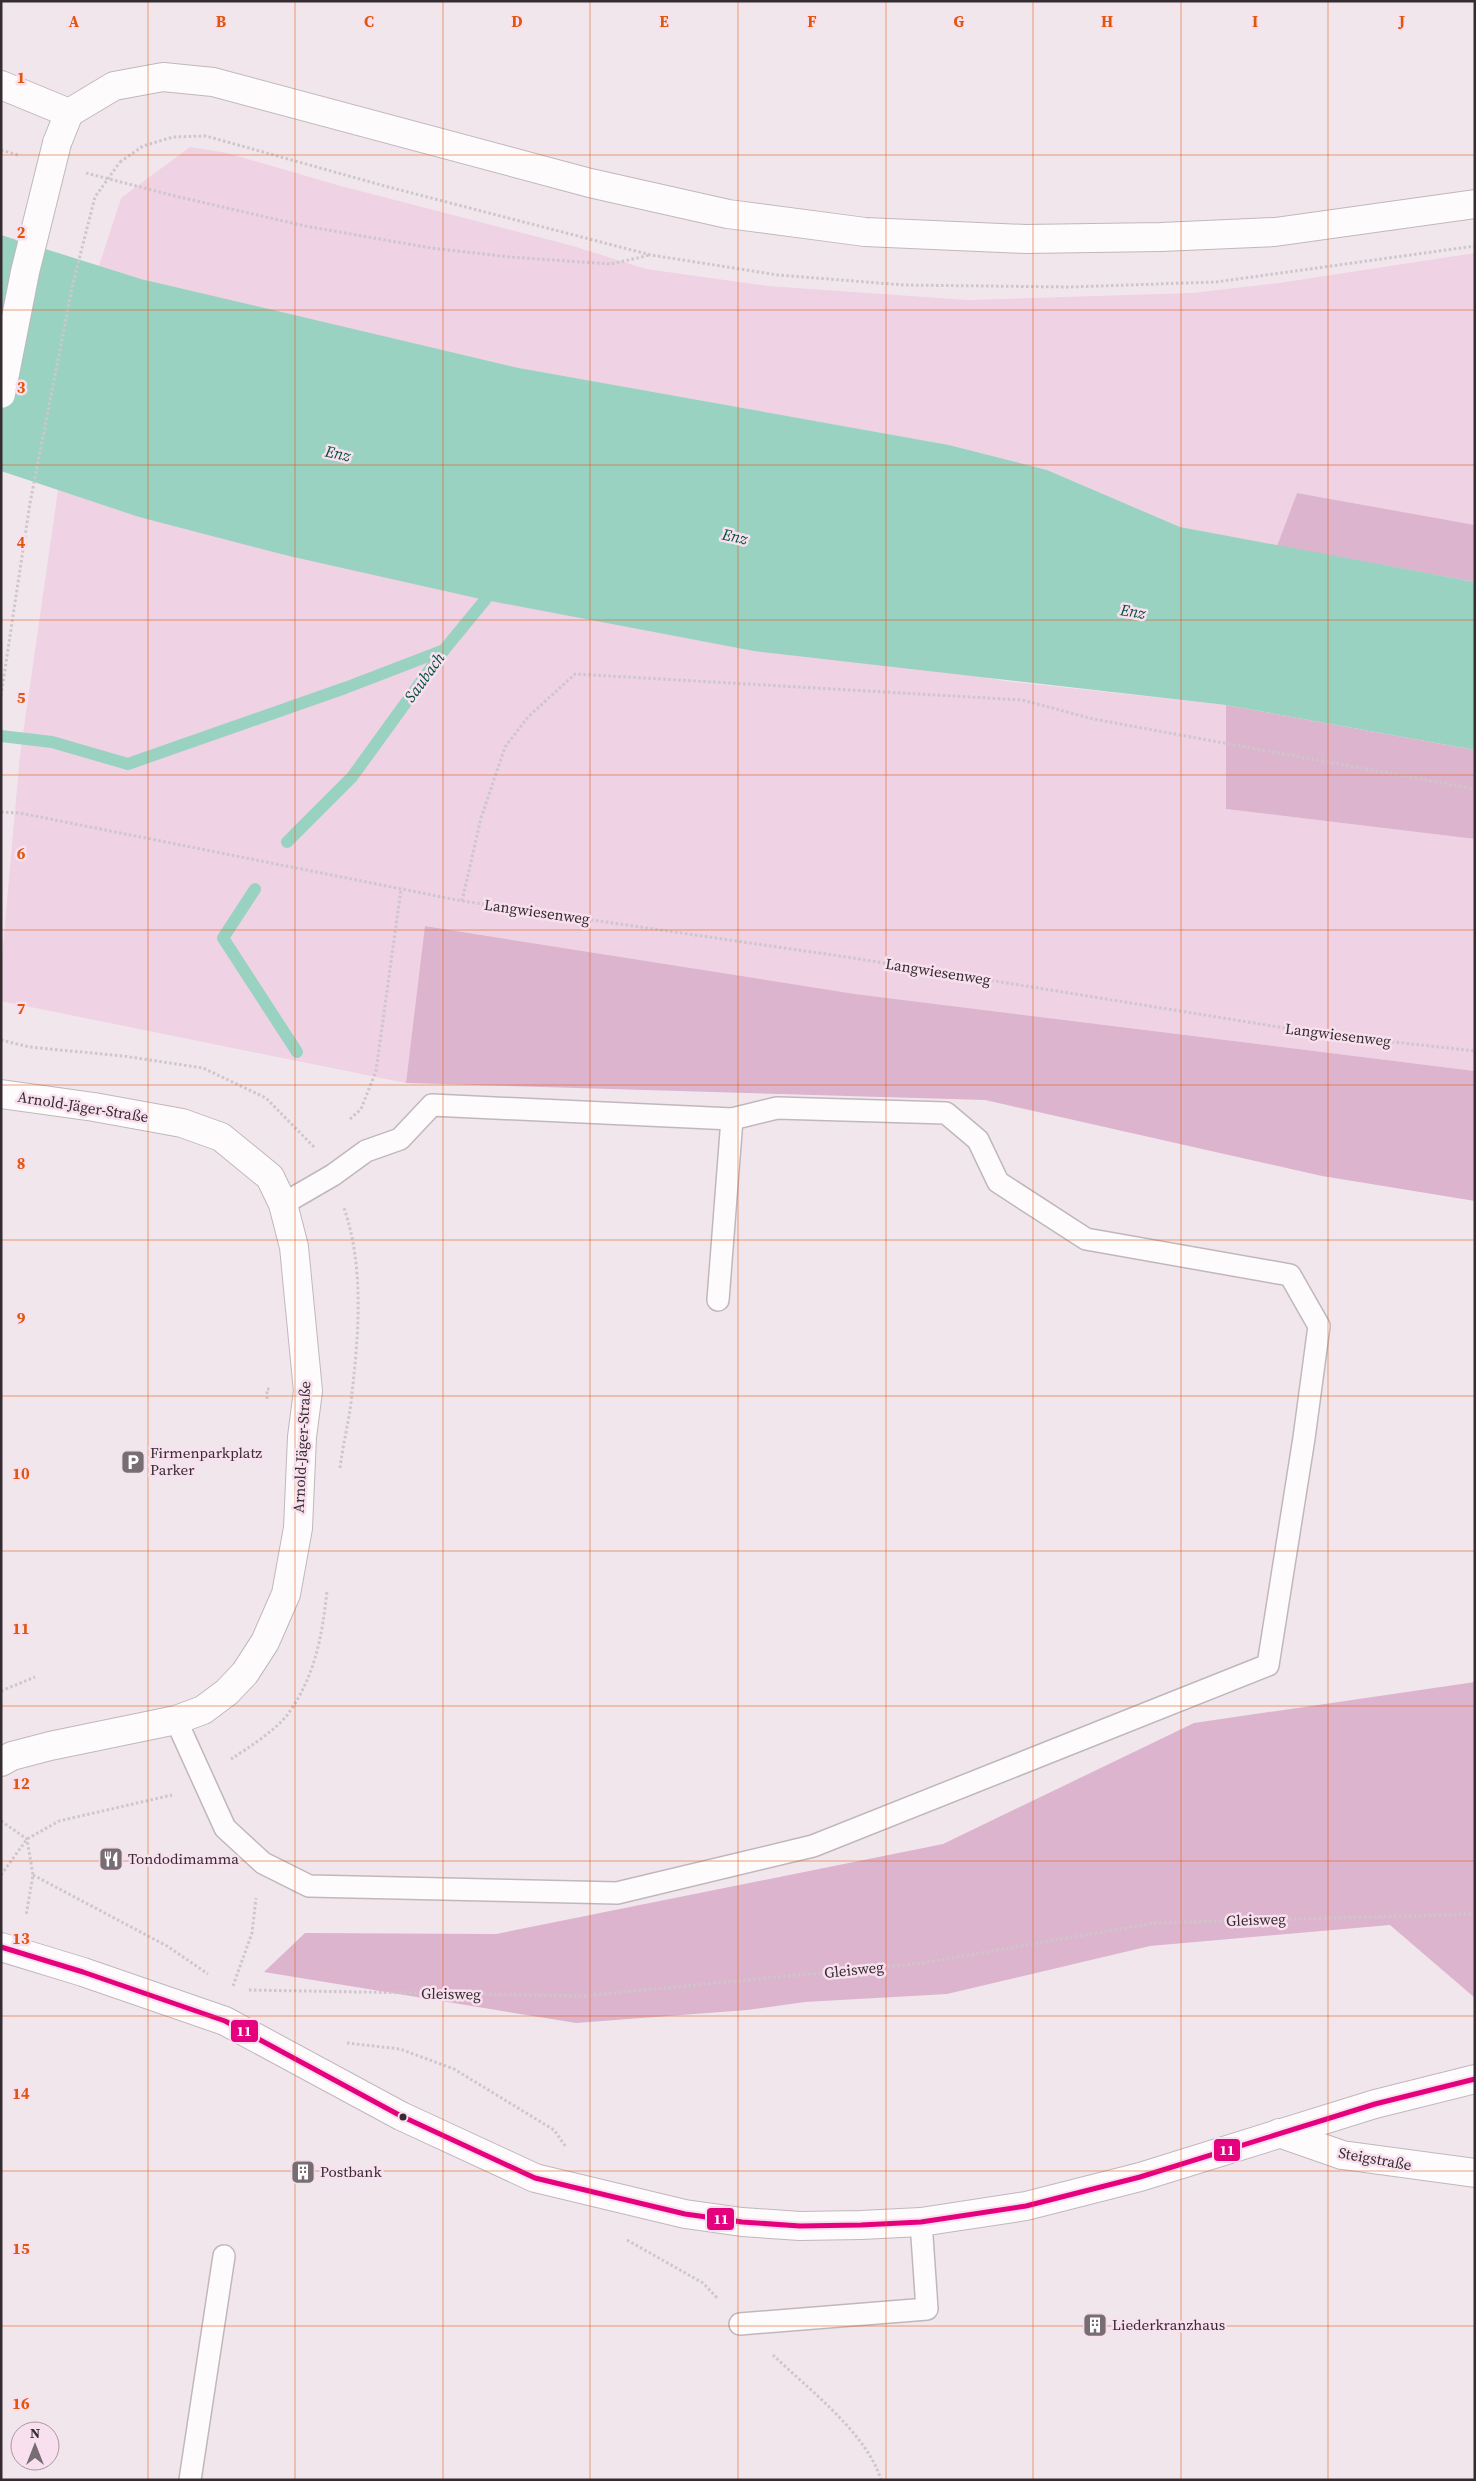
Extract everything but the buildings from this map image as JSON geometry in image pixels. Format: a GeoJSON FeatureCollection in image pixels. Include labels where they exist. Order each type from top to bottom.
{"type":"FeatureCollection","features":[{"type":"Feature","properties":{"kind":"street"},"geometry":{"type":"LineString","coordinates":[[1,394],[25,272],[57,143],[70,113],[114,86],[163,77],[213,82],[590,183],[728,214],[865,232],[1025,239],[1161,238],[1275,232],[1475,204]]}},
{"type":"Feature","properties":{"kind":"street"},"geometry":{"type":"LineString","coordinates":[[1,85],[70,113]]}},
{"type":"Feature","properties":{"kind":"street","name":"Arnold-Jäger-Straße"},"geometry":{"type":"LineString","coordinates":[[1,1094],[94,1107],[182,1124],[221,1137],[270,1177],[283,1204],[294,1247],[308,1391],[302,1437],[298,1528],[286,1594],[265,1642],[245,1673],[227,1692],[203,1710],[176,1720],[50,1746],[12,1756],[1,1762]]}},
{"type":"Feature","properties":{"kind":"street"},"geometry":{"type":"LineString","coordinates":[[1,1947],[83,1972],[225,2021],[401,2116],[535,2178],[686,2214],[742,2222],[800,2226],[921,2222],[1026,2206],[1140,2178],[1375,2104],[1475,2079]]}},
{"type":"Feature","properties":{"kind":"street","name":"Steigstraße"},"geometry":{"type":"LineString","coordinates":[[1278,2133],[1342,2155],[1475,2173]]}},
{"type":"Feature","properties":{"kind":"lane"},"geometry":{"type":"LineString","coordinates":[[176,1720],[201,1779],[225,1828],[263,1863],[309,1886],[617,1893],[813,1846],[1268,1665],[1304,1438],[1319,1326],[1290,1275],[1086,1239],[998,1182],[978,1140],[946,1113],[777,1108],[732,1119],[432,1105],[400,1139],[366,1151],[333,1175],[283,1204]]}},
{"type":"Feature","properties":{"kind":"lane"},"geometry":{"type":"LineString","coordinates":[[718,1300],[732,1119]]}},
{"type":"Feature","properties":{"kind":"lane"},"geometry":{"type":"LineString","coordinates":[[740,2324],[927,2309],[921,2222]]}},
{"type":"Feature","properties":{"kind":"lane"},"geometry":{"type":"LineString","coordinates":[[190,2480],[224,2256]]}},
{"type":"Feature","properties":{"kind":"path"},"geometry":{"type":"LineString","coordinates":[[1,696],[30,503],[73,283],[95,197],[120,162],[143,146],[174,137],[206,136],[381,185],[651,255],[610,264],[510,257],[431,248],[305,226],[175,196],[84,172]]}},
{"type":"Feature","properties":{"kind":"path"},"geometry":{"type":"LineString","coordinates":[[1,150],[20,155]]}},
{"type":"Feature","properties":{"kind":"path"},"geometry":{"type":"LineString","coordinates":[[462,901],[481,818],[505,748],[528,717],[575,674],[1022,700],[1093,719],[1475,789]]}},
{"type":"Feature","properties":{"kind":"path","name":"Langwiesenweg"},"geometry":{"type":"LineString","coordinates":[[1,812],[20,813],[462,901],[853,958],[1322,1034],[1475,1051]]}},
{"type":"Feature","properties":{"kind":"path"},"geometry":{"type":"LineString","coordinates":[[348,1120],[362,1109],[376,1071],[401,889]]}},
{"type":"Feature","properties":{"kind":"path"},"geometry":{"type":"LineString","coordinates":[[1,1040],[29,1047],[123,1056],[203,1068],[266,1098],[316,1149],[322,1143]]}},
{"type":"Feature","properties":{"kind":"path"},"geometry":{"type":"LineString","coordinates":[[1,1691],[35,1677]]}},
{"type":"Feature","properties":{"kind":"path"},"geometry":{"type":"LineString","coordinates":[[1,1875],[28,1839],[59,1821],[106,1809],[168,1798],[201,1779]]}},
{"type":"Feature","properties":{"kind":"path"},"geometry":{"type":"LineString","coordinates":[[1,1821],[28,1839],[33,1875],[167,1946],[216,1979]]}},
{"type":"Feature","properties":{"kind":"path"},"geometry":{"type":"LineString","coordinates":[[224,1984],[232,1990],[252,1933],[256,1892],[263,1863]]}},
{"type":"Feature","properties":{"kind":"path","name":"Gleisweg"},"geometry":{"type":"LineString","coordinates":[[232,1990],[583,1996],[922,1963],[1156,1923],[1475,1914]]}},
{"type":"Feature","properties":{"kind":"path"},"geometry":{"type":"LineString","coordinates":[[344,2043],[400,2048],[454,2069],[554,2130],[600,2194]]}},
{"type":"Feature","properties":{"kind":"path"},"geometry":{"type":"LineString","coordinates":[[680,2271],[703,2283]]}},
{"type":"Feature","properties":{"kind":"path"},"geometry":{"type":"LineString","coordinates":[[813,2394],[856,2434],[879,2472],[881,2480]]}},
{"type":"Feature","properties":{"kind":"shaded area"},"geometry":{"type":"Polygon","coordinates":[[[190,147],[227,153],[337,185],[573,246],[646,269],[768,286],[968,300],[1192,293],[1279,283],[1475,253],[1475,525],[1297,493],[1277,546],[1180,527],[1047,470],[949,445],[519,368],[141,279],[99,266],[121,198],[190,147]]]}},
{"type":"Feature","properties":{"kind":"shaded area"},"geometry":{"type":"Polygon","coordinates":[[[58,490],[139,517],[1005,681],[1226,705],[1226,809],[1475,839],[1475,1071],[855,994],[426,926],[406,1083],[1,1001],[1,968],[20,755],[58,490]]]}},
{"type":"Feature","properties":{"kind":"shaded area"},"geometry":{"type":"Polygon","coordinates":[[[1297,493],[1475,525],[1475,582],[1277,546],[1297,493]]]}},
{"type":"Feature","properties":{"kind":"shaded area"},"geometry":{"type":"Polygon","coordinates":[[[1226,705],[1475,750],[1475,839],[1226,809],[1226,705]]]}},
{"type":"Feature","properties":{"kind":"shaded area"},"geometry":{"type":"Polygon","coordinates":[[[425,926],[855,994],[1475,1071],[1475,1201],[1322,1176],[985,1100],[406,1083],[425,926]]]}},
{"type":"Feature","properties":{"kind":"shaded area"},"geometry":{"type":"Polygon","coordinates":[[[1475,1682],[1475,1998],[1390,1925],[1150,1946],[947,1994],[805,2002],[747,2010],[576,2023],[264,1972],[305,1933],[496,1934],[943,1844],[1194,1723],[1475,1682]]]}},
{"type":"Feature","properties":{"kind":"water","name":"Enz"},"geometry":{"type":"Polygon","coordinates":[[[1,235],[141,279],[519,368],[949,445],[1047,470],[1180,527],[1475,582],[1475,750],[1226,705],[754,651],[485,600],[289,556],[139,517],[1,471],[1,235]]]}},
{"type":"Feature","properties":{"kind":"waterway","name":"Saubach"},"geometry":{"type":"LineString","coordinates":[[287,842],[352,777],[444,650],[485,600],[491,585]]}},
{"type":"Feature","properties":{"kind":"waterway"},"geometry":{"type":"LineString","coordinates":[[1,736],[52,742],[128,764],[345,688],[444,650]]}},
{"type":"Feature","properties":{"kind":"waterway","name":"Saubach"},"geometry":{"type":"LineString","coordinates":[[255,889],[223,938],[297,1052]]}},
{"type":"Feature","properties":{"kind":"transit line","name":"11"},"geometry":{"type":"LineString","coordinates":[[1,1947],[83,1972],[225,2021],[401,2116],[535,2178],[685,2214],[742,2222],[800,2226],[921,2222],[1026,2206],[1140,2177],[1375,2104],[1475,2079]]}},
{"type":"Feature","properties":{"kind":"place","name":"Firmenparkplatz Parker"},"geometry":{"type":"Point","coordinates":[133,1462]}},
{"type":"Feature","properties":{"kind":"place","name":"Tondodimamma"},"geometry":{"type":"Point","coordinates":[111,1859]}},
{"type":"Feature","properties":{"kind":"place","name":"Postbank"},"geometry":{"type":"Point","coordinates":[303,2172]}},
{"type":"Feature","properties":{"kind":"place","name":"Liederkranzhaus"},"geometry":{"type":"Point","coordinates":[1095,2325]}}]}
